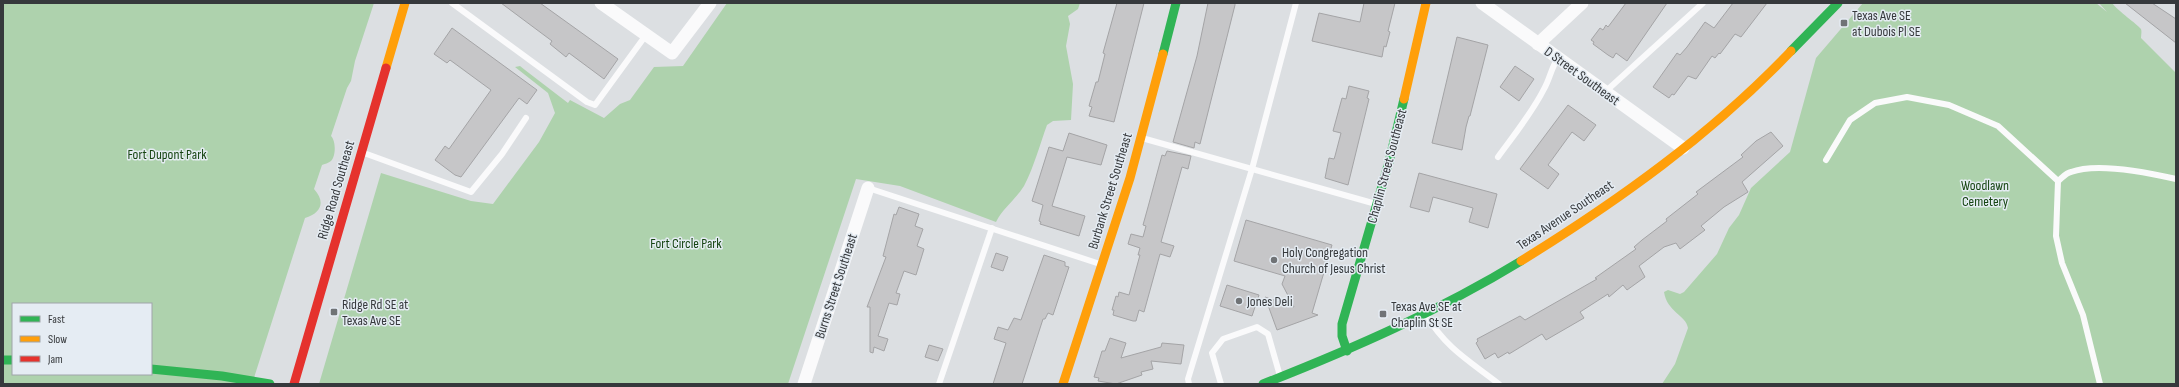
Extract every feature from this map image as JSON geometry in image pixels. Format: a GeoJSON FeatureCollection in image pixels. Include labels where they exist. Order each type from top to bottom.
{"type":"FeatureCollection","features":[{"type":"Feature","properties":{"kind":"main road","name":"Ridge Road Southeast"},"geometry":{"type":"LineString","coordinates":[[294,384],[405,3]]}},
{"type":"Feature","properties":{"kind":"main road","name":"Burbank Street Southeast"},"geometry":{"type":"LineString","coordinates":[[1063,384],[1103,264],[1141,138],[1176,3]]}},
{"type":"Feature","properties":{"kind":"main road","name":"Chaplin Street Southeast"},"geometry":{"type":"LineString","coordinates":[[1347,351],[1342,336],[1342,324],[1389,162],[1426,3]]}},
{"type":"Feature","properties":{"kind":"main road","name":"Texas Avenue Southeast"},"geometry":{"type":"LineString","coordinates":[[1263,384],[1281,378],[1294,376],[1426,313],[1509,269],[1557,239],[1683,148],[1769,72],[1835,4]]}},
{"type":"Feature","properties":{"kind":"main road"},"geometry":{"type":"LineString","coordinates":[[152,369],[222,376],[270,384]]}},
{"type":"Feature","properties":{"kind":"street"},"geometry":{"type":"LineString","coordinates":[[601,3],[672,53],[710,3]]}},
{"type":"Feature","properties":{"kind":"street","name":"D Street Southeast"},"geometry":{"type":"LineString","coordinates":[[1482,3],[1683,148]]}},
{"type":"Feature","properties":{"kind":"street"},"geometry":{"type":"LineString","coordinates":[[1538,44],[1582,3]]}},
{"type":"Feature","properties":{"kind":"street","name":"Burns Street Southeast"},"geometry":{"type":"LineString","coordinates":[[804,384],[868,188]]}},
{"type":"Feature","properties":{"kind":"lane"},"geometry":{"type":"LineString","coordinates":[[452,3],[587,102],[595,105],[646,35]]}},
{"type":"Feature","properties":{"kind":"lane"},"geometry":{"type":"LineString","coordinates":[[1189,384],[1188,378],[1252,169],[1296,3]]}},
{"type":"Feature","properties":{"kind":"lane"},"geometry":{"type":"LineString","coordinates":[[1605,92],[1702,3]]}},
{"type":"Feature","properties":{"kind":"lane"},"geometry":{"type":"LineString","coordinates":[[1498,157],[1534,107],[1545,88],[1551,68],[1558,58]]}},
{"type":"Feature","properties":{"kind":"lane"},"geometry":{"type":"LineString","coordinates":[[1826,160],[1850,120],[1875,103],[1907,97],[1949,105],[1998,126],[2058,180]]}},
{"type":"Feature","properties":{"kind":"lane"},"geometry":{"type":"LineString","coordinates":[[362,152],[472,192],[502,154],[526,118]]}},
{"type":"Feature","properties":{"kind":"lane"},"geometry":{"type":"LineString","coordinates":[[1141,138],[1378,204]]}},
{"type":"Feature","properties":{"kind":"lane"},"geometry":{"type":"LineString","coordinates":[[2058,180],[2071,172],[2105,168],[2152,173],[2176,179]]}},
{"type":"Feature","properties":{"kind":"lane"},"geometry":{"type":"LineString","coordinates":[[2058,180],[2056,236],[2062,263],[2083,315],[2100,384]]}},
{"type":"Feature","properties":{"kind":"lane"},"geometry":{"type":"LineString","coordinates":[[868,188],[1103,264]]}},
{"type":"Feature","properties":{"kind":"lane"},"geometry":{"type":"LineString","coordinates":[[939,384],[992,228]]}},
{"type":"Feature","properties":{"kind":"lane"},"geometry":{"type":"LineString","coordinates":[[1426,313],[1438,335],[1451,349],[1499,384]]}},
{"type":"Feature","properties":{"kind":"lane"},"geometry":{"type":"LineString","coordinates":[[1220,384],[1212,353],[1223,339],[1258,327],[1268,334],[1281,378]]}},
{"type":"Feature","properties":{"kind":"green space","name":"Fort Dupont Park"},"geometry":{"type":"Polygon","coordinates":[[[3,3],[374,3],[355,61],[351,81],[347,88],[331,136],[335,145],[334,156],[330,162],[322,165],[314,189],[320,198],[321,203],[315,213],[305,218],[252,384],[3,384],[3,3]]]}},
{"type":"Feature","properties":{"kind":"green space","name":"Fort Circle Park"},"geometry":{"type":"Polygon","coordinates":[[[727,3],[1080,3],[1078,9],[1068,16],[1070,24],[1066,46],[1073,84],[1071,120],[1053,121],[1047,125],[1028,179],[996,222],[900,186],[856,179],[788,384],[319,384],[381,173],[471,201],[493,204],[539,142],[555,113],[548,93],[515,67],[520,66],[568,103],[570,100],[604,118],[620,104],[630,100],[654,67],[683,66],[727,3]]]}},
{"type":"Feature","properties":{"kind":"green space","name":"Woodlawn Cemetery"},"geometry":{"type":"Polygon","coordinates":[[[1863,3],[2096,3],[2107,12],[2099,3],[2112,3],[2118,10],[2141,29],[2141,38],[2176,73],[2176,384],[1662,384],[1675,364],[1688,328],[1684,320],[1672,309],[1664,292],[1668,290],[1680,294],[1684,292],[1717,254],[1729,228],[1739,215],[1751,188],[1790,152],[1816,58],[1863,3]]]}},
{"type":"Feature","properties":{"kind":"building"},"geometry":{"type":"Polygon","coordinates":[[[501,3],[540,3],[618,59],[604,79],[569,53],[566,57],[550,44],[552,41],[501,3]]]}},
{"type":"Feature","properties":{"kind":"building"},"geometry":{"type":"Polygon","coordinates":[[[1117,3],[1144,3],[1114,122],[1089,116],[1092,107],[1089,106],[1096,82],[1098,82],[1105,54],[1103,53],[1117,3]]]}},
{"type":"Feature","properties":{"kind":"building"},"geometry":{"type":"Polygon","coordinates":[[[1208,3],[1235,3],[1235,5],[1200,144],[1195,142],[1194,148],[1173,142],[1197,56],[1208,3]]]}},
{"type":"Feature","properties":{"kind":"building"},"geometry":{"type":"Polygon","coordinates":[[[1364,3],[1395,3],[1388,31],[1390,32],[1386,47],[1384,46],[1382,57],[1312,41],[1319,13],[1360,22],[1364,3]]]}},
{"type":"Feature","properties":{"kind":"building"},"geometry":{"type":"Polygon","coordinates":[[[1626,3],[1667,3],[1627,61],[1616,53],[1613,58],[1593,44],[1594,42],[1591,40],[1600,28],[1603,30],[1606,25],[1608,27],[1626,3]]]}},
{"type":"Feature","properties":{"kind":"building"},"geometry":{"type":"Polygon","coordinates":[[[1733,3],[1767,3],[1741,37],[1735,34],[1720,54],[1719,53],[1715,58],[1712,56],[1696,79],[1688,76],[1674,95],[1672,94],[1669,98],[1653,87],[1677,53],[1680,55],[1705,22],[1714,28],[1733,3]]]}},
{"type":"Feature","properties":{"kind":"building"},"geometry":{"type":"Polygon","coordinates":[[[2125,3],[2152,3],[2176,19],[2176,43],[2125,3]]]}},
{"type":"Feature","properties":{"kind":"building"},"geometry":{"type":"Polygon","coordinates":[[[452,28],[537,90],[527,104],[519,98],[461,177],[455,175],[435,160],[445,146],[449,149],[491,90],[450,60],[447,63],[434,54],[452,28]]]}},
{"type":"Feature","properties":{"kind":"building"},"geometry":{"type":"Polygon","coordinates":[[[1457,37],[1488,45],[1466,127],[1462,150],[1432,143],[1457,37]]]}},
{"type":"Feature","properties":{"kind":"building"},"geometry":{"type":"Polygon","coordinates":[[[1515,66],[1534,79],[1519,101],[1500,87],[1515,66]]]}},
{"type":"Feature","properties":{"kind":"building"},"geometry":{"type":"Polygon","coordinates":[[[1349,86],[1369,91],[1367,98],[1369,99],[1348,185],[1325,178],[1329,158],[1334,159],[1341,133],[1333,131],[1342,98],[1346,99],[1349,86]]]}},
{"type":"Feature","properties":{"kind":"building"},"geometry":{"type":"Polygon","coordinates":[[[1568,105],[1596,125],[1584,141],[1572,132],[1548,165],[1559,174],[1548,189],[1520,169],[1568,105]]]}},
{"type":"Feature","properties":{"kind":"building"},"geometry":{"type":"Polygon","coordinates":[[[1771,132],[1783,146],[1742,182],[1748,192],[1724,207],[1701,226],[1705,230],[1680,249],[1676,243],[1664,247],[1639,266],[1645,277],[1627,290],[1623,285],[1609,297],[1608,294],[1580,312],[1584,318],[1546,340],[1542,334],[1509,354],[1508,352],[1498,358],[1495,353],[1485,359],[1476,343],[1478,341],[1477,339],[1520,316],[1525,320],[1597,279],[1595,278],[1636,249],[1634,247],[1698,194],[1696,192],[1743,157],[1741,155],[1756,141],[1771,132]]]}},
{"type":"Feature","properties":{"kind":"building"},"geometry":{"type":"Polygon","coordinates":[[[1069,133],[1107,145],[1101,165],[1067,157],[1052,206],[1085,216],[1079,236],[1040,224],[1041,222],[1039,221],[1043,205],[1032,201],[1049,147],[1063,151],[1069,133]]]}},
{"type":"Feature","properties":{"kind":"building"},"geometry":{"type":"Polygon","coordinates":[[[1167,151],[1191,156],[1188,169],[1182,167],[1161,242],[1174,246],[1170,257],[1160,254],[1144,312],[1139,310],[1136,321],[1133,321],[1113,315],[1114,310],[1112,310],[1116,296],[1118,297],[1119,292],[1129,295],[1140,255],[1138,255],[1140,248],[1128,244],[1131,234],[1143,237],[1146,226],[1143,225],[1162,155],[1165,156],[1167,151]]]}},
{"type":"Feature","properties":{"kind":"building"},"geometry":{"type":"Polygon","coordinates":[[[1419,173],[1497,194],[1488,228],[1469,222],[1473,208],[1433,197],[1429,212],[1410,207],[1419,173]]]}},
{"type":"Feature","properties":{"kind":"building"},"geometry":{"type":"Polygon","coordinates":[[[899,207],[919,214],[915,226],[923,229],[917,246],[924,249],[916,275],[904,271],[896,293],[900,294],[897,305],[889,303],[878,336],[888,339],[884,351],[874,347],[873,353],[870,352],[870,307],[867,307],[886,257],[883,256],[894,214],[896,215],[899,207]]]}},
{"type":"Feature","properties":{"kind":"building"},"geometry":{"type":"Polygon","coordinates":[[[1246,220],[1332,245],[1312,313],[1318,315],[1277,330],[1265,297],[1294,307],[1282,284],[1285,276],[1234,261],[1246,220]]]}},
{"type":"Feature","properties":{"kind":"building"},"geometry":{"type":"Polygon","coordinates":[[[996,253],[1008,257],[1003,271],[991,267],[996,253]]]}},
{"type":"Feature","properties":{"kind":"building"},"geometry":{"type":"Polygon","coordinates":[[[1044,255],[1065,262],[1065,266],[1069,267],[1053,315],[1048,313],[1045,319],[1043,319],[1022,384],[993,384],[1006,343],[994,339],[998,327],[1008,330],[1014,318],[1021,320],[1044,255]]]}},
{"type":"Feature","properties":{"kind":"building","name":"Jones Deli"},"geometry":{"type":"Polygon","coordinates":[[[1227,285],[1259,295],[1252,316],[1220,306],[1227,285]]]}},
{"type":"Feature","properties":{"kind":"building"},"geometry":{"type":"Polygon","coordinates":[[[1110,338],[1126,343],[1121,358],[1161,347],[1162,343],[1184,345],[1181,364],[1151,361],[1153,369],[1141,372],[1142,375],[1116,384],[1098,381],[1099,378],[1094,377],[1102,351],[1105,351],[1110,338]]]}},
{"type":"Feature","properties":{"kind":"building"},"geometry":{"type":"Polygon","coordinates":[[[929,345],[943,349],[938,361],[925,357],[929,345]]]}},
{"type":"Feature","properties":{"kind":"traffic: fast"},"geometry":{"type":"LineString","coordinates":[[1163,54],[1176,3]]}},
{"type":"Feature","properties":{"kind":"traffic: fast"},"geometry":{"type":"LineString","coordinates":[[1791,51],[1838,3]]}},
{"type":"Feature","properties":{"kind":"traffic: fast"},"geometry":{"type":"LineString","coordinates":[[1347,351],[1342,336],[1342,324],[1389,162],[1404,99]]}},
{"type":"Feature","properties":{"kind":"traffic: fast"},"geometry":{"type":"LineString","coordinates":[[1263,384],[1362,343],[1427,313],[1521,261]]}},
{"type":"Feature","properties":{"kind":"traffic: fast"},"geometry":{"type":"LineString","coordinates":[[3,360],[12,360]]}},
{"type":"Feature","properties":{"kind":"traffic: fast"},"geometry":{"type":"LineString","coordinates":[[152,369],[222,376],[270,384]]}},
{"type":"Feature","properties":{"kind":"traffic: slow"},"geometry":{"type":"LineString","coordinates":[[386,68],[405,3]]}},
{"type":"Feature","properties":{"kind":"traffic: slow"},"geometry":{"type":"LineString","coordinates":[[1404,99],[1426,3]]}},
{"type":"Feature","properties":{"kind":"traffic: slow"},"geometry":{"type":"LineString","coordinates":[[1521,261],[1593,215],[1663,165],[1729,110],[1791,51]]}},
{"type":"Feature","properties":{"kind":"traffic: slow"},"geometry":{"type":"LineString","coordinates":[[1063,384],[1130,178],[1163,54]]}},
{"type":"Feature","properties":{"kind":"traffic: jam"},"geometry":{"type":"LineString","coordinates":[[294,384],[386,68]]}},
{"type":"Feature","properties":{"kind":"place","name":"Texas Ave SE at Dubois Pl SE"},"geometry":{"type":"Point","coordinates":[1844,23]}},
{"type":"Feature","properties":{"kind":"place","name":"Holy Congregation Church of Jesus Christ"},"geometry":{"type":"Point","coordinates":[1274,260]}},
{"type":"Feature","properties":{"kind":"place","name":"Jones Deli"},"geometry":{"type":"Point","coordinates":[1239,301]}},
{"type":"Feature","properties":{"kind":"place","name":"Ridge Rd SE at Texas Ave SE"},"geometry":{"type":"Point","coordinates":[334,312]}},
{"type":"Feature","properties":{"kind":"place","name":"Texas Ave SE at Chaplin St SE"},"geometry":{"type":"Point","coordinates":[1383,314]}}]}
